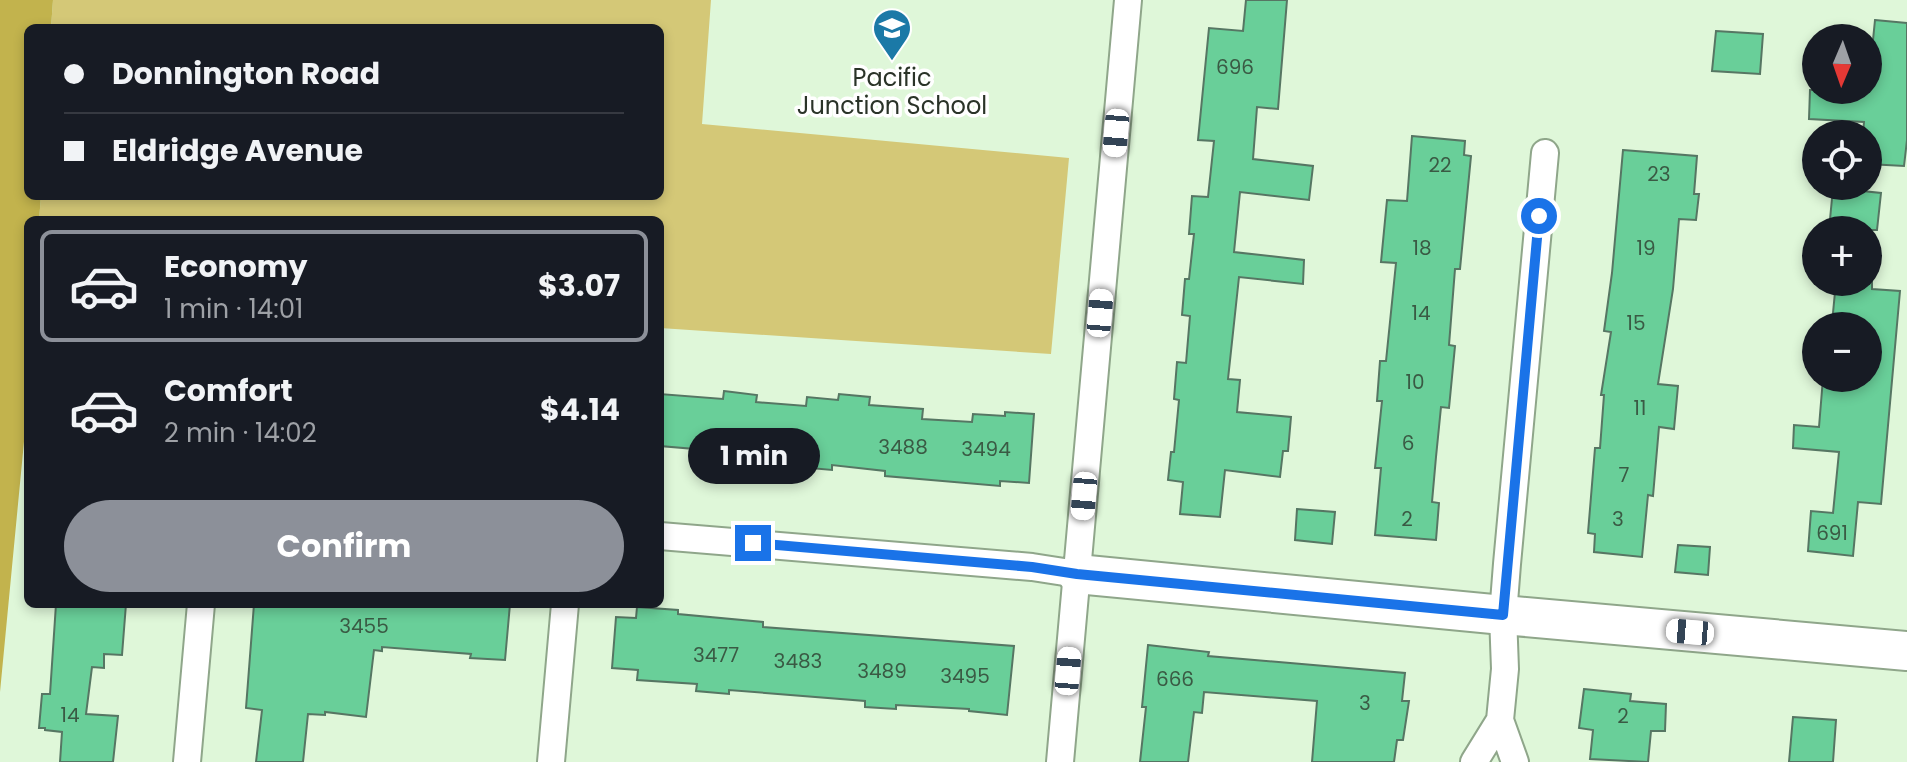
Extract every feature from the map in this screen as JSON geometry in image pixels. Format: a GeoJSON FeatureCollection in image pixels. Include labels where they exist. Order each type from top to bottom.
{"type":"FeatureCollection","features":[{"type":"Feature","properties":{"kind":"street"},"geometry":{"type":"LineString","coordinates":[[1060,762],[1128,0]]}},
{"type":"Feature","properties":{"kind":"street"},"geometry":{"type":"LineString","coordinates":[[1515,762],[1500,720],[1505,669],[1503,615],[1545,153]]}},
{"type":"Feature","properties":{"kind":"street"},"geometry":{"type":"LineString","coordinates":[[664,536],[1032,567],[1077,574],[1503,615],[1907,651]]}},
{"type":"Feature","properties":{"kind":"street"},"geometry":{"type":"LineString","coordinates":[[187,762],[201,608]]}},
{"type":"Feature","properties":{"kind":"street"},"geometry":{"type":"LineString","coordinates":[[551,762],[565,608]]}},
{"type":"Feature","properties":{"kind":"street"},"geometry":{"type":"LineString","coordinates":[[1474,762],[1500,720]]}},
{"type":"Feature","properties":{"kind":"shaded area"},"geometry":{"type":"Polygon","coordinates":[[[0,0],[53,0],[51,24],[24,24],[24,200],[41,200],[39,216],[24,216],[24,442],[0,692],[0,0]]]}},
{"type":"Feature","properties":{"kind":"shaded area"},"geometry":{"type":"Polygon","coordinates":[[[53,0],[711,0],[702,124],[1069,158],[1051,354],[664,328],[664,216],[39,216],[41,200],[664,200],[664,24],[51,24],[53,0]]]}},
{"type":"Feature","properties":{"kind":"building"},"geometry":{"type":"Polygon","coordinates":[[[1246,0],[1287,0],[1278,109],[1257,107],[1253,159],[1313,166],[1309,200],[1240,192],[1234,252],[1304,260],[1303,284],[1239,277],[1228,379],[1240,380],[1237,412],[1291,417],[1288,451],[1283,451],[1280,477],[1225,470],[1220,517],[1180,514],[1183,482],[1168,480],[1179,400],[1174,399],[1177,362],[1186,363],[1190,316],[1182,315],[1194,234],[1189,234],[1192,196],[1208,197],[1214,141],[1198,140],[1209,28],[1243,31],[1246,0]]]}},
{"type":"Feature","properties":{"kind":"building"},"geometry":{"type":"Polygon","coordinates":[[[1875,20],[1907,23],[1907,140],[1904,166],[1882,165],[1882,120],[1809,119],[1810,104],[1882,104],[1882,24],[1875,24],[1875,20]]]}},
{"type":"Feature","properties":{"kind":"building"},"geometry":{"type":"Polygon","coordinates":[[[1716,31],[1763,34],[1760,74],[1712,71],[1716,31]]]}},
{"type":"Feature","properties":{"kind":"building"},"geometry":{"type":"Polygon","coordinates":[[[1412,136],[1465,141],[1464,155],[1471,156],[1460,269],[1455,269],[1449,345],[1455,346],[1449,408],[1441,407],[1436,457],[1432,502],[1439,503],[1436,540],[1375,535],[1381,468],[1375,468],[1382,401],[1377,401],[1380,361],[1386,361],[1396,263],[1381,262],[1387,200],[1407,201],[1412,136]]]}},
{"type":"Feature","properties":{"kind":"building"},"geometry":{"type":"Polygon","coordinates":[[[1623,150],[1697,156],[1694,194],[1699,194],[1696,220],[1679,219],[1673,289],[1658,384],[1678,386],[1674,429],[1659,427],[1653,496],[1648,495],[1642,557],[1594,552],[1595,534],[1588,533],[1595,448],[1600,448],[1604,395],[1601,395],[1611,332],[1604,331],[1623,150]]]}},
{"type":"Feature","properties":{"kind":"building"},"geometry":{"type":"Polygon","coordinates":[[[1832,200],[1880,200],[1879,216],[1830,216],[1832,200]]]}},
{"type":"Feature","properties":{"kind":"building"},"geometry":{"type":"Polygon","coordinates":[[[1882,290],[1900,291],[1881,504],[1858,502],[1853,556],[1808,551],[1811,511],[1833,513],[1839,452],[1793,448],[1794,425],[1819,427],[1822,392],[1882,392],[1882,312],[1833,312],[1835,296],[1882,296],[1882,290]]]}},
{"type":"Feature","properties":{"kind":"building"},"geometry":{"type":"Polygon","coordinates":[[[724,391],[757,395],[756,402],[806,406],[807,397],[838,400],[839,394],[870,397],[869,405],[923,409],[922,419],[972,422],[973,414],[1034,414],[1029,483],[1000,481],[1000,486],[885,476],[885,471],[832,465],[832,470],[718,460],[718,451],[664,446],[664,394],[723,399],[724,391]]]}},
{"type":"Feature","properties":{"kind":"building"},"geometry":{"type":"Polygon","coordinates":[[[1297,509],[1335,512],[1332,544],[1295,540],[1297,509]]]}},
{"type":"Feature","properties":{"kind":"building"},"geometry":{"type":"Polygon","coordinates":[[[1678,545],[1710,547],[1708,575],[1675,572],[1678,545]]]}},
{"type":"Feature","properties":{"kind":"building"},"geometry":{"type":"Polygon","coordinates":[[[56,608],[126,608],[122,655],[104,654],[104,668],[92,667],[86,714],[118,716],[113,762],[60,762],[62,732],[39,728],[42,694],[50,694],[56,608]]]}},
{"type":"Feature","properties":{"kind":"building"},"geometry":{"type":"Polygon","coordinates":[[[254,608],[510,608],[505,660],[382,647],[382,651],[374,650],[366,717],[325,712],[325,715],[308,714],[303,762],[256,762],[262,710],[246,708],[254,608]]]}},
{"type":"Feature","properties":{"kind":"building"},"geometry":{"type":"Polygon","coordinates":[[[637,608],[678,610],[678,614],[763,622],[763,627],[1014,646],[1007,715],[969,709],[896,705],[896,709],[865,707],[865,701],[729,690],[729,694],[696,691],[697,684],[637,680],[638,670],[612,668],[616,617],[636,618],[637,608]]]}},
{"type":"Feature","properties":{"kind":"building"},"geometry":{"type":"Polygon","coordinates":[[[1148,645],[1209,652],[1208,656],[1405,673],[1402,701],[1409,701],[1403,740],[1397,740],[1394,762],[1312,762],[1317,701],[1204,692],[1202,713],[1194,712],[1188,762],[1140,762],[1148,645]]]}},
{"type":"Feature","properties":{"kind":"building"},"geometry":{"type":"Polygon","coordinates":[[[1584,689],[1631,694],[1630,701],[1666,704],[1665,731],[1651,731],[1648,762],[1590,759],[1593,730],[1579,728],[1584,689]]]}},
{"type":"Feature","properties":{"kind":"building"},"geometry":{"type":"Polygon","coordinates":[[[1793,717],[1836,720],[1833,762],[1789,762],[1793,717]]]}},
{"type":"Feature","properties":{"kind":"place","name":"Pacific Junction School"},"geometry":{"type":"Point","coordinates":[892,62]}},
{"type":"Feature","properties":{"kind":"route"},"geometry":{"type":"LineString","coordinates":[[753,543],[1032,567],[1077,574],[1503,615],[1539,216]]}}]}
